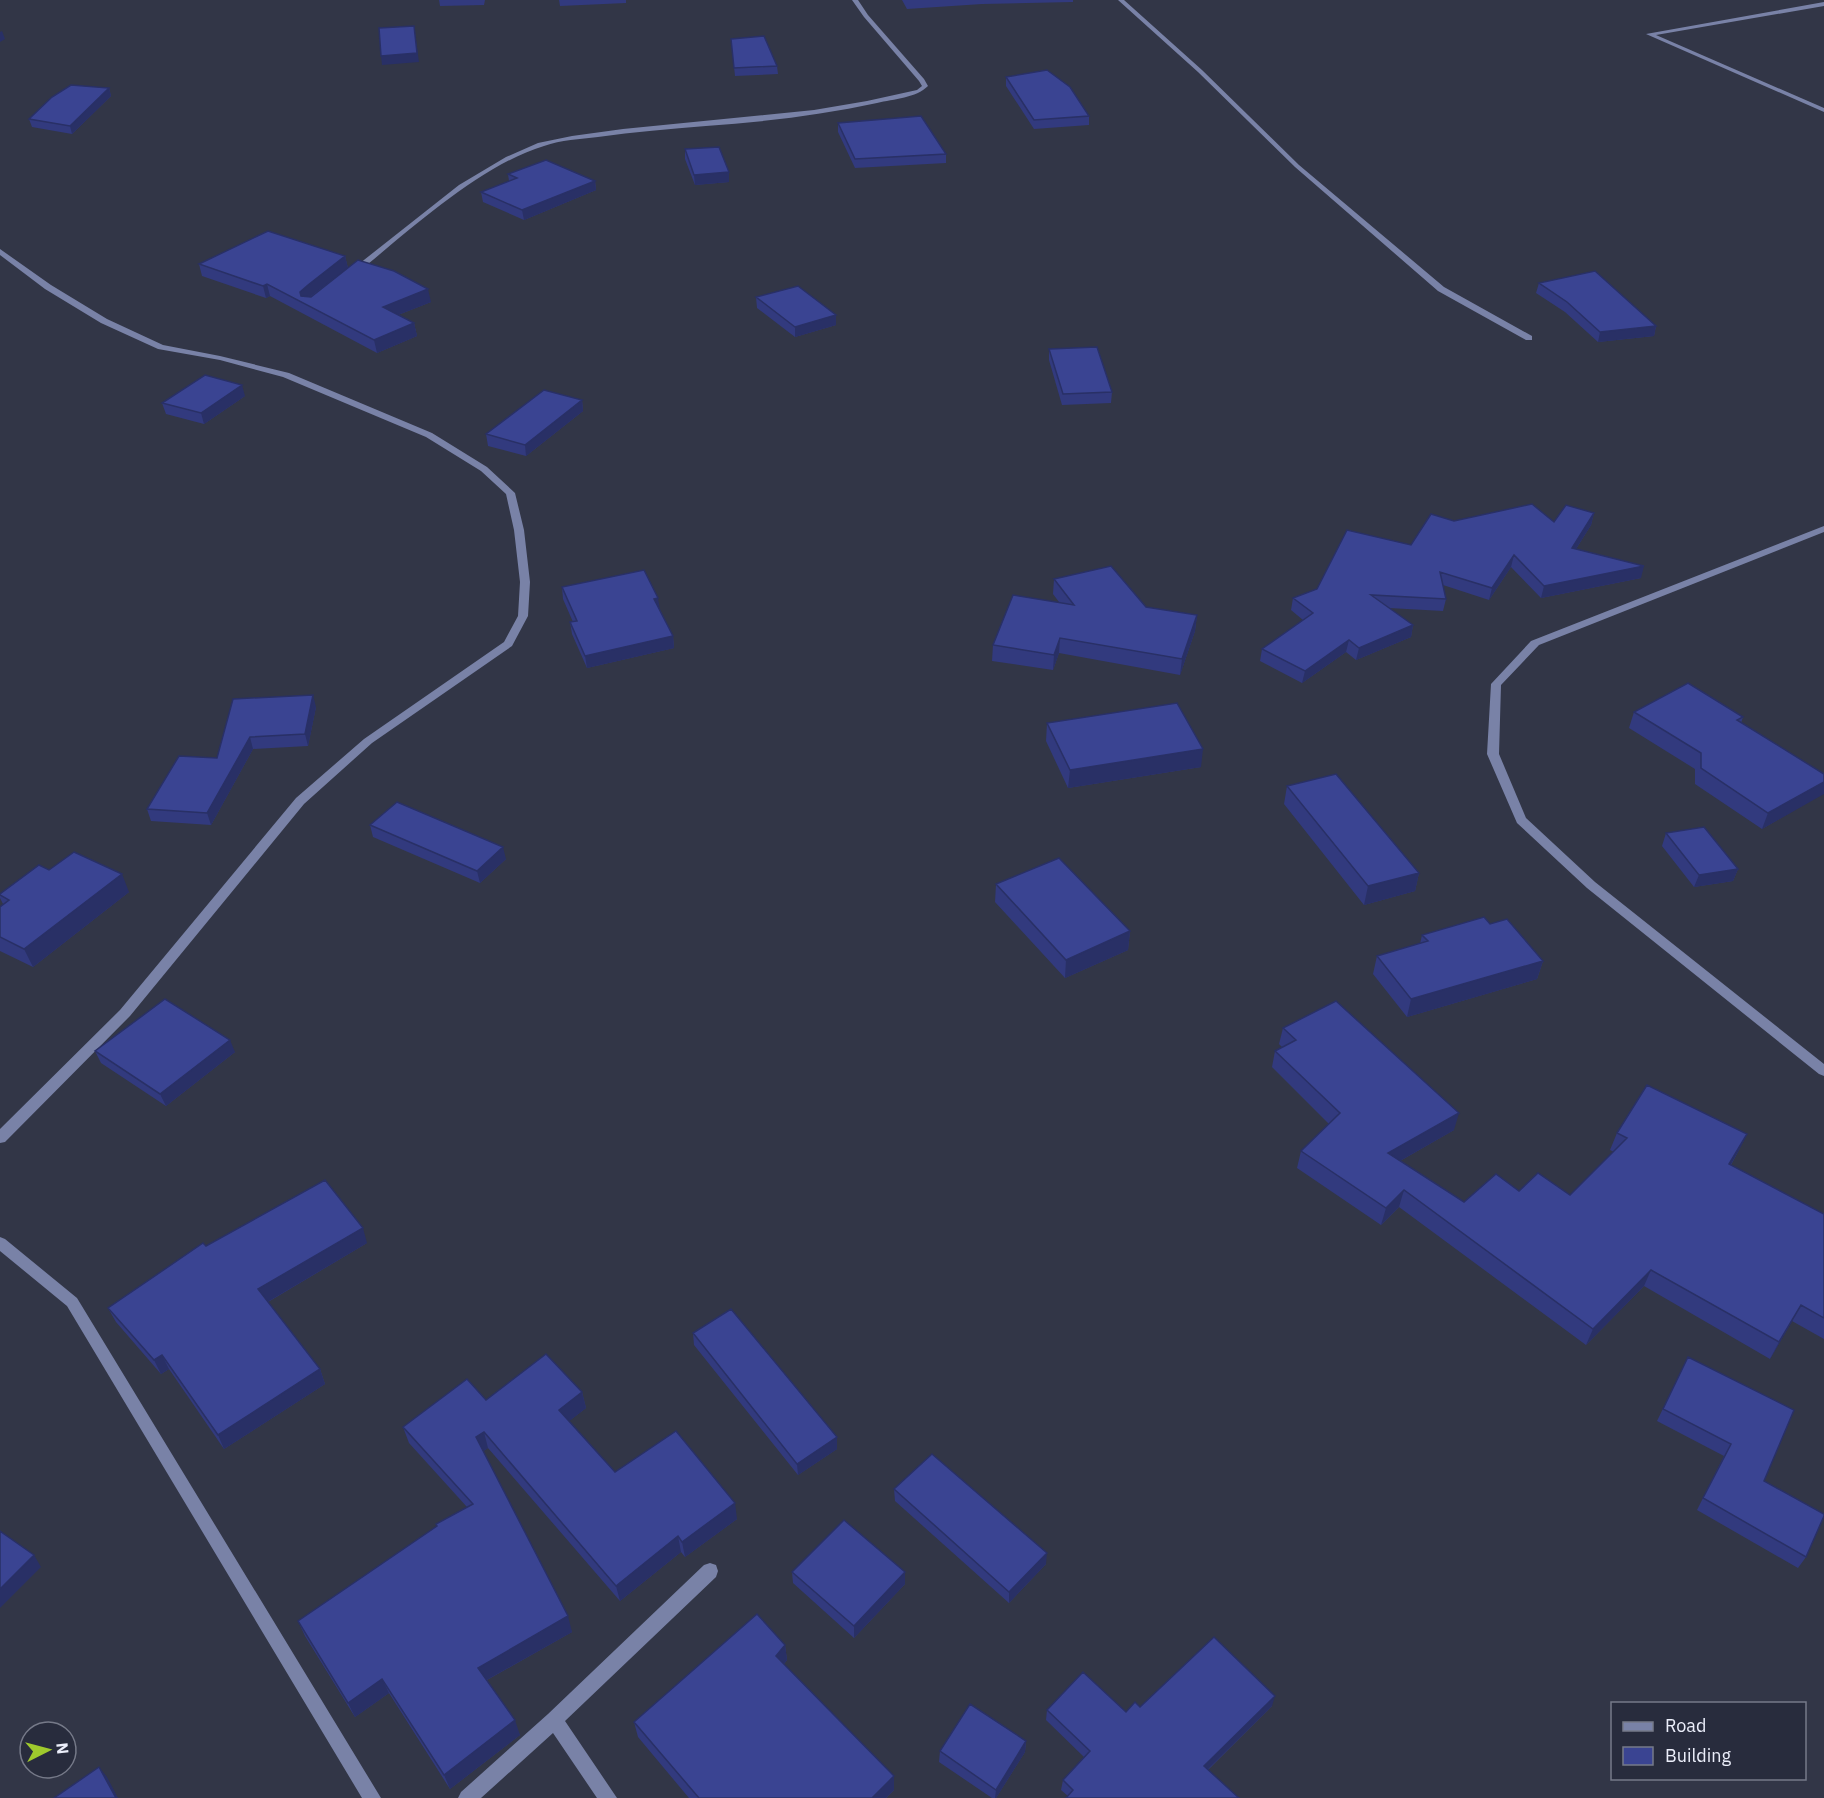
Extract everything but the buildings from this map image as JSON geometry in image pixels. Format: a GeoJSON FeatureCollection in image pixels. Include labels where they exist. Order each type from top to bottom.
{"type":"FeatureCollection","features":[{"type":"Feature","properties":{"kind":"street"},"geometry":{"type":"LineString","coordinates":[[345,278],[434,208],[498,164],[535,147],[573,138],[638,129],[753,120],[818,111],[919,92],[925,86],[922,80],[866,16],[855,0]]}},
{"type":"Feature","properties":{"kind":"street"},"geometry":{"type":"LineString","coordinates":[[1121,0],[1200,71],[1297,166],[1441,288],[1529,338]]}},
{"type":"Feature","properties":{"kind":"street"},"geometry":{"type":"LineString","coordinates":[[1824,4],[1649,34],[1824,110]]}},
{"type":"Feature","properties":{"kind":"street"},"geometry":{"type":"LineString","coordinates":[[0,251],[57,293],[104,321],[160,347],[220,358],[286,375],[429,435],[484,469],[510,494],[519,530],[525,582],[523,616],[508,644],[368,741],[300,801],[125,1013],[0,1138]]}},
{"type":"Feature","properties":{"kind":"street"},"geometry":{"type":"LineString","coordinates":[[1824,529],[1534,644],[1496,684],[1493,754],[1521,820],[1591,885],[1824,1071]]}},
{"type":"Feature","properties":{"kind":"street"},"geometry":{"type":"LineString","coordinates":[[0,1243],[72,1302],[372,1798]]}},
{"type":"Feature","properties":{"kind":"street"},"geometry":{"type":"LineString","coordinates":[[467,1798],[554,1720],[710,1571]]}},
{"type":"Feature","properties":{"kind":"street"},"geometry":{"type":"LineString","coordinates":[[554,1720],[608,1798]]}}]}
